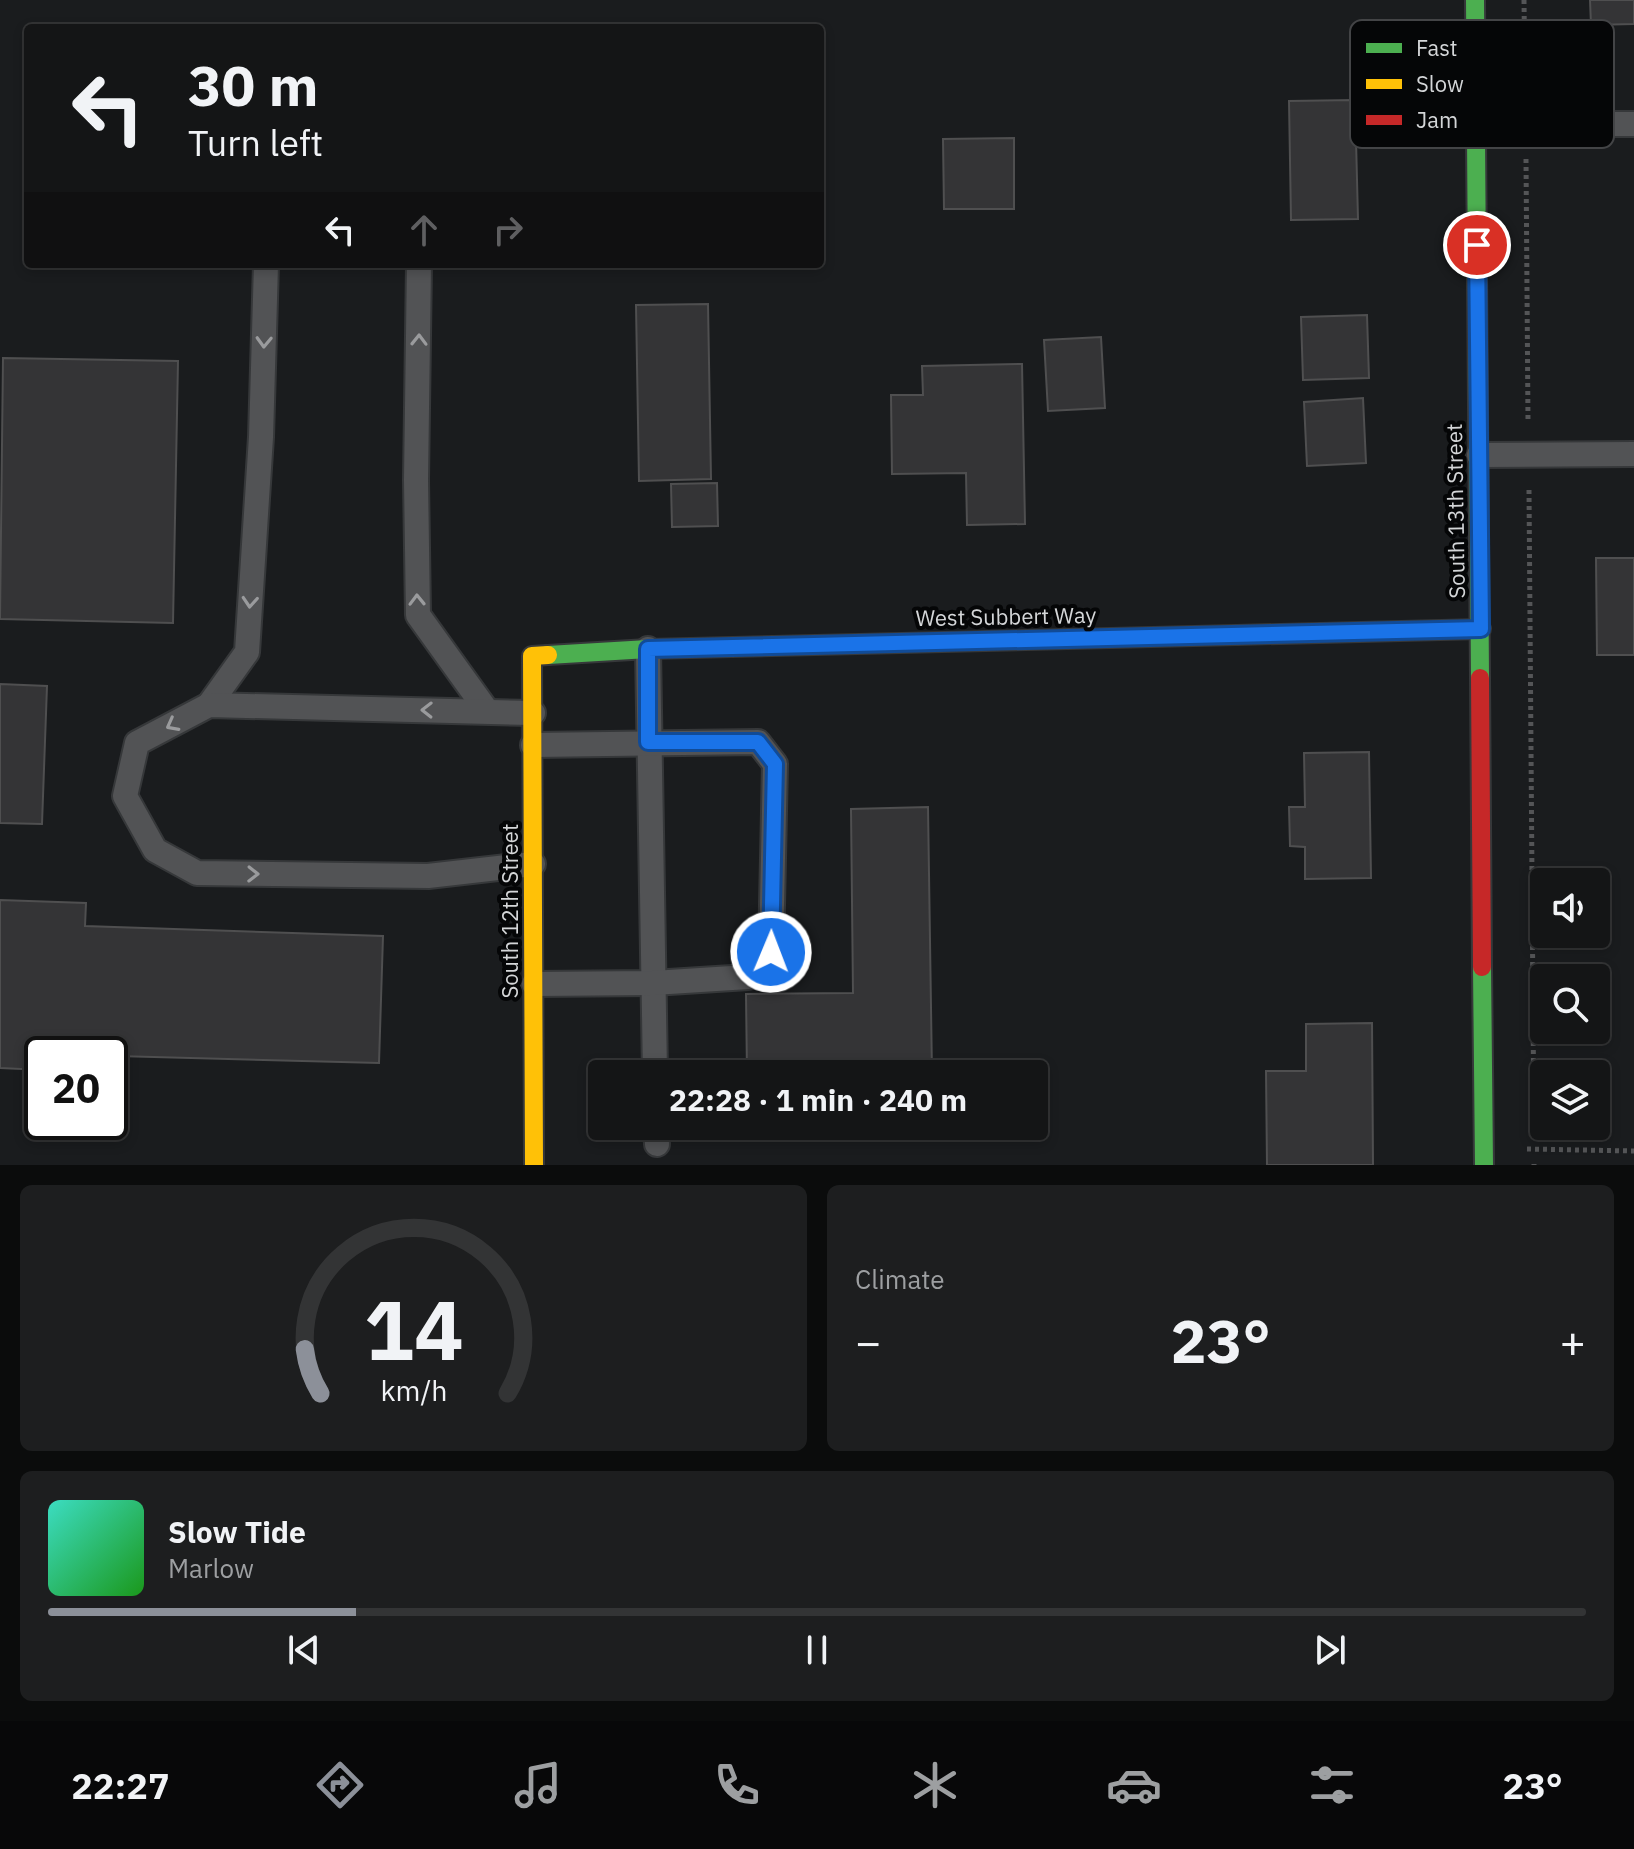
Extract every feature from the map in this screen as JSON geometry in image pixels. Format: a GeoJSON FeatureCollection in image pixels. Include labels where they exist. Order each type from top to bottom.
{"type":"FeatureCollection","features":[{"type":"Feature","properties":{"kind":"street","name":"South 13th Street"},"geometry":{"type":"LineString","coordinates":[[1475,0],[1475,20]]}},
{"type":"Feature","properties":{"kind":"street","name":"South 13th Street"},"geometry":{"type":"LineString","coordinates":[[1476,148],[1484,1156]]}},
{"type":"Feature","properties":{"kind":"street","name":"West Subbert Way"},"geometry":{"type":"LineString","coordinates":[[532,656],[648,649],[1481,629]]}},
{"type":"Feature","properties":{"kind":"street","name":"South 12th Street"},"geometry":{"type":"LineString","coordinates":[[532,656],[534,1165]]}},
{"type":"Feature","properties":{"kind":"lane"},"geometry":{"type":"LineString","coordinates":[[266,268],[261,437],[247,652],[209,705],[137,743],[125,796],[155,850],[197,873],[428,876],[533,864]]}},
{"type":"Feature","properties":{"kind":"lane"},"geometry":{"type":"LineString","coordinates":[[419,268],[418,615],[487,711]]}},
{"type":"Feature","properties":{"kind":"lane"},"geometry":{"type":"LineString","coordinates":[[1479,455],[1634,454]]}},
{"type":"Feature","properties":{"kind":"lane"},"geometry":{"type":"LineString","coordinates":[[648,649],[655,1060]]}},
{"type":"Feature","properties":{"kind":"lane"},"geometry":{"type":"LineString","coordinates":[[209,705],[533,713]]}},
{"type":"Feature","properties":{"kind":"lane"},"geometry":{"type":"LineString","coordinates":[[533,745],[758,742],[775,764],[771,952],[748,977],[653,983],[534,984]]}},
{"type":"Feature","properties":{"kind":"path"},"geometry":{"type":"LineString","coordinates":[[1524,0],[1524,20]]}},
{"type":"Feature","properties":{"kind":"path"},"geometry":{"type":"LineString","coordinates":[[1526,154],[1528,426]]}},
{"type":"Feature","properties":{"kind":"path"},"geometry":{"type":"LineString","coordinates":[[1529,477],[1533,1060]]}},
{"type":"Feature","properties":{"kind":"path"},"geometry":{"type":"LineString","coordinates":[[1484,1156],[1634,1151]]}},
{"type":"Feature","properties":{"kind":"building"},"geometry":{"type":"Polygon","coordinates":[[[1590,0],[1634,0],[1634,24],[1591,20],[1590,0]]]}},
{"type":"Feature","properties":{"kind":"building"},"geometry":{"type":"Polygon","coordinates":[[[1350,100],[1350,148],[1356,148],[1358,219],[1291,220],[1289,101],[1350,100]]]}},
{"type":"Feature","properties":{"kind":"building"},"geometry":{"type":"Polygon","coordinates":[[[1014,138],[1014,209],[944,209],[943,139],[1014,138]]]}},
{"type":"Feature","properties":{"kind":"building"},"geometry":{"type":"Polygon","coordinates":[[[708,304],[711,479],[639,481],[636,305],[708,304]]]}},
{"type":"Feature","properties":{"kind":"building"},"geometry":{"type":"Polygon","coordinates":[[[1367,315],[1369,378],[1303,380],[1301,317],[1367,315]]]}},
{"type":"Feature","properties":{"kind":"building"},"geometry":{"type":"Polygon","coordinates":[[[1101,337],[1105,408],[1048,411],[1044,340],[1101,337]]]}},
{"type":"Feature","properties":{"kind":"building"},"geometry":{"type":"Polygon","coordinates":[[[3,358],[178,361],[173,623],[0,619],[3,358]]]}},
{"type":"Feature","properties":{"kind":"building"},"geometry":{"type":"Polygon","coordinates":[[[1022,364],[1025,524],[967,525],[966,473],[892,474],[891,395],[923,395],[922,366],[1022,364]]]}},
{"type":"Feature","properties":{"kind":"building"},"geometry":{"type":"Polygon","coordinates":[[[1363,398],[1366,463],[1307,466],[1304,402],[1363,398]]]}},
{"type":"Feature","properties":{"kind":"building"},"geometry":{"type":"Polygon","coordinates":[[[717,483],[718,526],[672,527],[671,484],[717,483]]]}},
{"type":"Feature","properties":{"kind":"building"},"geometry":{"type":"Polygon","coordinates":[[[1596,558],[1634,558],[1634,655],[1597,655],[1596,558]]]}},
{"type":"Feature","properties":{"kind":"building"},"geometry":{"type":"Polygon","coordinates":[[[0,684],[47,686],[42,824],[0,823],[0,684]]]}},
{"type":"Feature","properties":{"kind":"building"},"geometry":{"type":"Polygon","coordinates":[[[1369,752],[1371,878],[1305,879],[1305,847],[1290,846],[1289,807],[1305,807],[1304,753],[1369,752]]]}},
{"type":"Feature","properties":{"kind":"building"},"geometry":{"type":"Polygon","coordinates":[[[928,807],[932,1060],[747,1060],[746,994],[853,993],[851,809],[928,807]]]}},
{"type":"Feature","properties":{"kind":"building"},"geometry":{"type":"Polygon","coordinates":[[[0,900],[86,903],[85,926],[383,936],[379,1063],[128,1056],[128,1036],[24,1036],[24,1069],[0,1068],[0,900]]]}},
{"type":"Feature","properties":{"kind":"building"},"geometry":{"type":"Polygon","coordinates":[[[1372,1023],[1373,1165],[1267,1165],[1266,1071],[1306,1071],[1306,1024],[1372,1023]]]}},
{"type":"Feature","properties":{"kind":"traffic: fast"},"geometry":{"type":"LineString","coordinates":[[1475,0],[1475,20]]}},
{"type":"Feature","properties":{"kind":"traffic: fast"},"geometry":{"type":"LineString","coordinates":[[1476,148],[1480,678]]}},
{"type":"Feature","properties":{"kind":"traffic: fast"},"geometry":{"type":"LineString","coordinates":[[548,655],[648,649],[1236,635]]}},
{"type":"Feature","properties":{"kind":"traffic: fast"},"geometry":{"type":"LineString","coordinates":[[1482,967],[1484,1165]]}},
{"type":"Feature","properties":{"kind":"traffic: slow"},"geometry":{"type":"LineString","coordinates":[[534,1165],[532,656],[548,655]]}},
{"type":"Feature","properties":{"kind":"traffic: jam"},"geometry":{"type":"LineString","coordinates":[[1236,635],[1481,629]]}},
{"type":"Feature","properties":{"kind":"traffic: jam"},"geometry":{"type":"LineString","coordinates":[[1480,678],[1482,967]]}},
{"type":"Feature","properties":{"kind":"route"},"geometry":{"type":"LineString","coordinates":[[771,952],[775,764],[758,742],[648,742],[648,649],[1481,629],[1477,245]]}}]}
